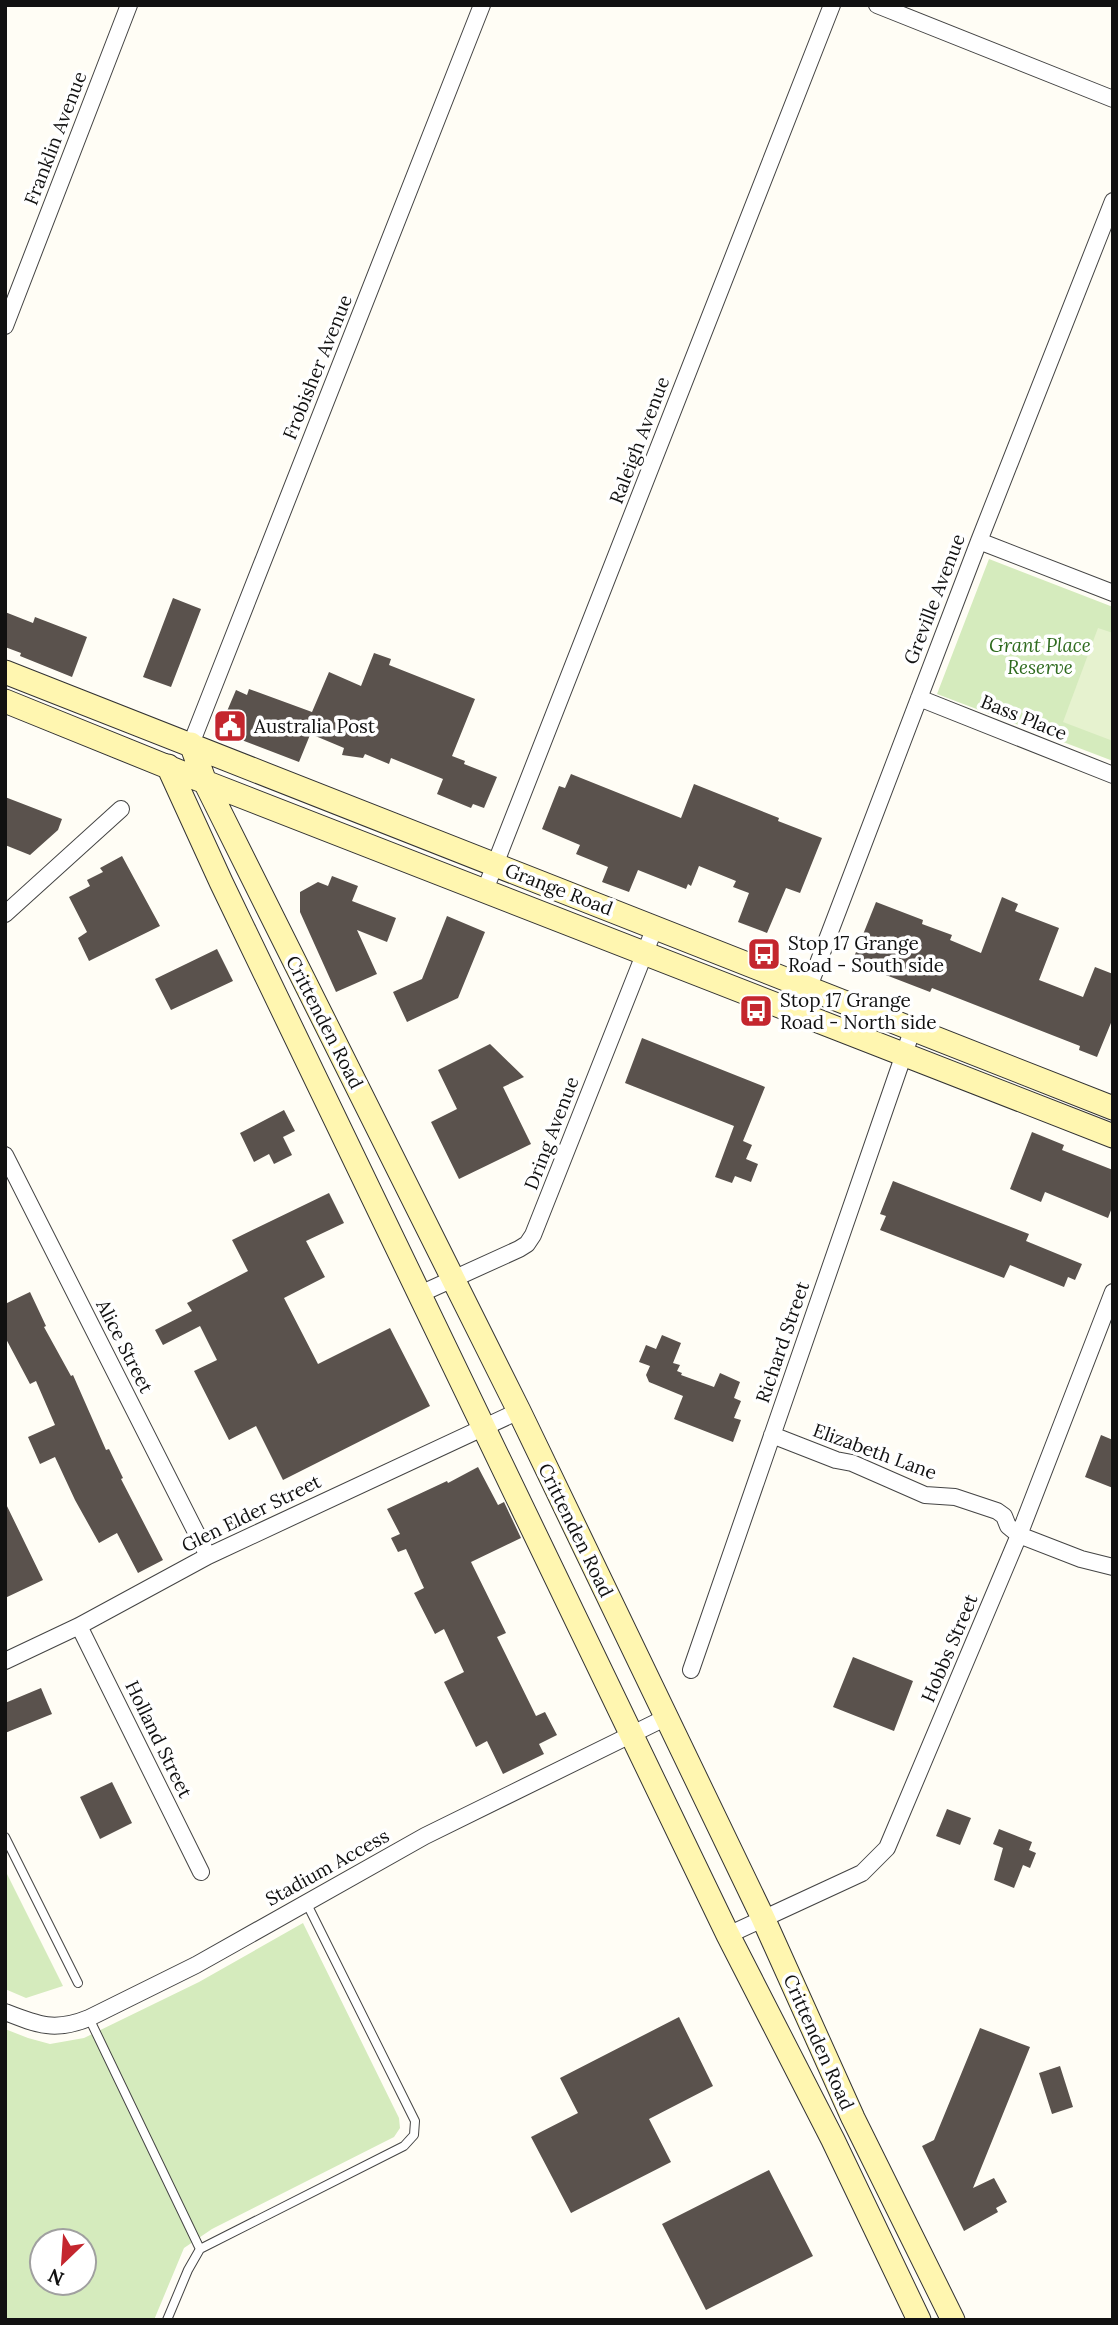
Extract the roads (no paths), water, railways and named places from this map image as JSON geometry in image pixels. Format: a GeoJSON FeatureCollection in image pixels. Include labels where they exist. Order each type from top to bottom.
{"type":"FeatureCollection","features":[{"type":"Feature","properties":{"kind":"main road","name":"Grange Road"},"geometry":{"type":"LineString","coordinates":[[5,672],[1113,1108]]}},
{"type":"Feature","properties":{"kind":"main road","name":"Grange Road"},"geometry":{"type":"LineString","coordinates":[[5,701],[205,782],[903,1054],[1110,1128]]}},
{"type":"Feature","properties":{"kind":"main road"},"geometry":{"type":"LineString","coordinates":[[168,766],[191,744]]}},
{"type":"Feature","properties":{"kind":"main road","name":"Crittenden Road"},"geometry":{"type":"LineString","coordinates":[[191,744],[205,782],[519,1411],[667,1717],[763,1918],[853,2118],[953,2320]]}},
{"type":"Feature","properties":{"kind":"main road","name":"Crittenden Road"},"geometry":{"type":"LineString","coordinates":[[168,766],[236,914],[728,1935],[833,2140],[919,2320]]}},
{"type":"Feature","properties":{"kind":"main road"},"geometry":{"type":"LineString","coordinates":[[233,839],[242,817],[273,808]]}},
{"type":"Feature","properties":{"kind":"street","name":"Franklin Avenue"},"geometry":{"type":"LineString","coordinates":[[5,326],[129,5]]}},
{"type":"Feature","properties":{"kind":"street","name":"Frobisher Avenue"},"geometry":{"type":"LineString","coordinates":[[191,744],[482,5]]}},
{"type":"Feature","properties":{"kind":"street","name":"Raleigh Avenue"},"geometry":{"type":"LineString","coordinates":[[485,890],[832,5]]}},
{"type":"Feature","properties":{"kind":"street"},"geometry":{"type":"LineString","coordinates":[[877,5],[1113,99]]}},
{"type":"Feature","properties":{"kind":"street","name":"Greville Avenue"},"geometry":{"type":"LineString","coordinates":[[799,1013],[979,541],[1113,201]]}},
{"type":"Feature","properties":{"kind":"street"},"geometry":{"type":"LineString","coordinates":[[979,541],[1113,593]]}},
{"type":"Feature","properties":{"kind":"street","name":"Bass Place"},"geometry":{"type":"LineString","coordinates":[[919,698],[1113,775]]}},
{"type":"Feature","properties":{"kind":"street"},"geometry":{"type":"LineString","coordinates":[[5,914],[121,809]]}},
{"type":"Feature","properties":{"kind":"street","name":"Dring Avenue"},"geometry":{"type":"LineString","coordinates":[[420,1294],[519,1249],[527,1244],[533,1235],[655,927]]}},
{"type":"Feature","properties":{"kind":"street","name":"Richard Street"},"geometry":{"type":"LineString","coordinates":[[691,1670],[913,1028]]}},
{"type":"Feature","properties":{"kind":"street","name":"Alice Street"},"geometry":{"type":"LineString","coordinates":[[5,1155],[208,1556]]}},
{"type":"Feature","properties":{"kind":"street","name":"Hobbs Street"},"geometry":{"type":"LineString","coordinates":[[728,1935],[862,1873],[887,1849],[1019,1535],[1113,1292]]}},
{"type":"Feature","properties":{"kind":"street","name":"Glen Elder Street"},"geometry":{"type":"LineString","coordinates":[[5,1661],[79,1626],[208,1556],[519,1411]]}},
{"type":"Feature","properties":{"kind":"street","name":"Elizabeth Lane"},"geometry":{"type":"LineString","coordinates":[[772,1435],[852,1464],[925,1495],[955,1497],[998,1511],[1004,1516],[1008,1526],[1019,1535],[1081,1559],[1113,1567]]}},
{"type":"Feature","properties":{"kind":"street","name":"Holland Street"},"geometry":{"type":"LineString","coordinates":[[79,1626],[201,1872]]}},
{"type":"Feature","properties":{"kind":"street","name":"Stadium Access"},"geometry":{"type":"LineString","coordinates":[[5,2012],[37,2024],[57,2027],[89,2018],[196,1965],[425,1836],[667,1717]]}},
{"type":"Feature","properties":{"kind":"lane"},"geometry":{"type":"LineString","coordinates":[[5,1837],[78,1983]]}},
{"type":"Feature","properties":{"kind":"lane"},"geometry":{"type":"LineString","coordinates":[[167,2320],[200,2249],[404,2146],[414,2135],[415,2121],[306,1902]]}},
{"type":"Feature","properties":{"kind":"lane"},"geometry":{"type":"LineString","coordinates":[[89,2018],[200,2249]]}},
{"type":"Feature","properties":{"kind":"place","name":"Australia Post"},"geometry":{"type":"Point","coordinates":[230,726]}},
{"type":"Feature","properties":{"kind":"place","name":"Stop 17 Grange Road - South side"},"geometry":{"type":"Point","coordinates":[764,954]}},
{"type":"Feature","properties":{"kind":"place","name":"Stop 17 Grange Road - North side"},"geometry":{"type":"Point","coordinates":[756,1011]}},
{"type":"Feature","properties":{"kind":"park label","name":"Grant Place Reserve"},"geometry":{"type":"Point","coordinates":[1040,656]}}]}
